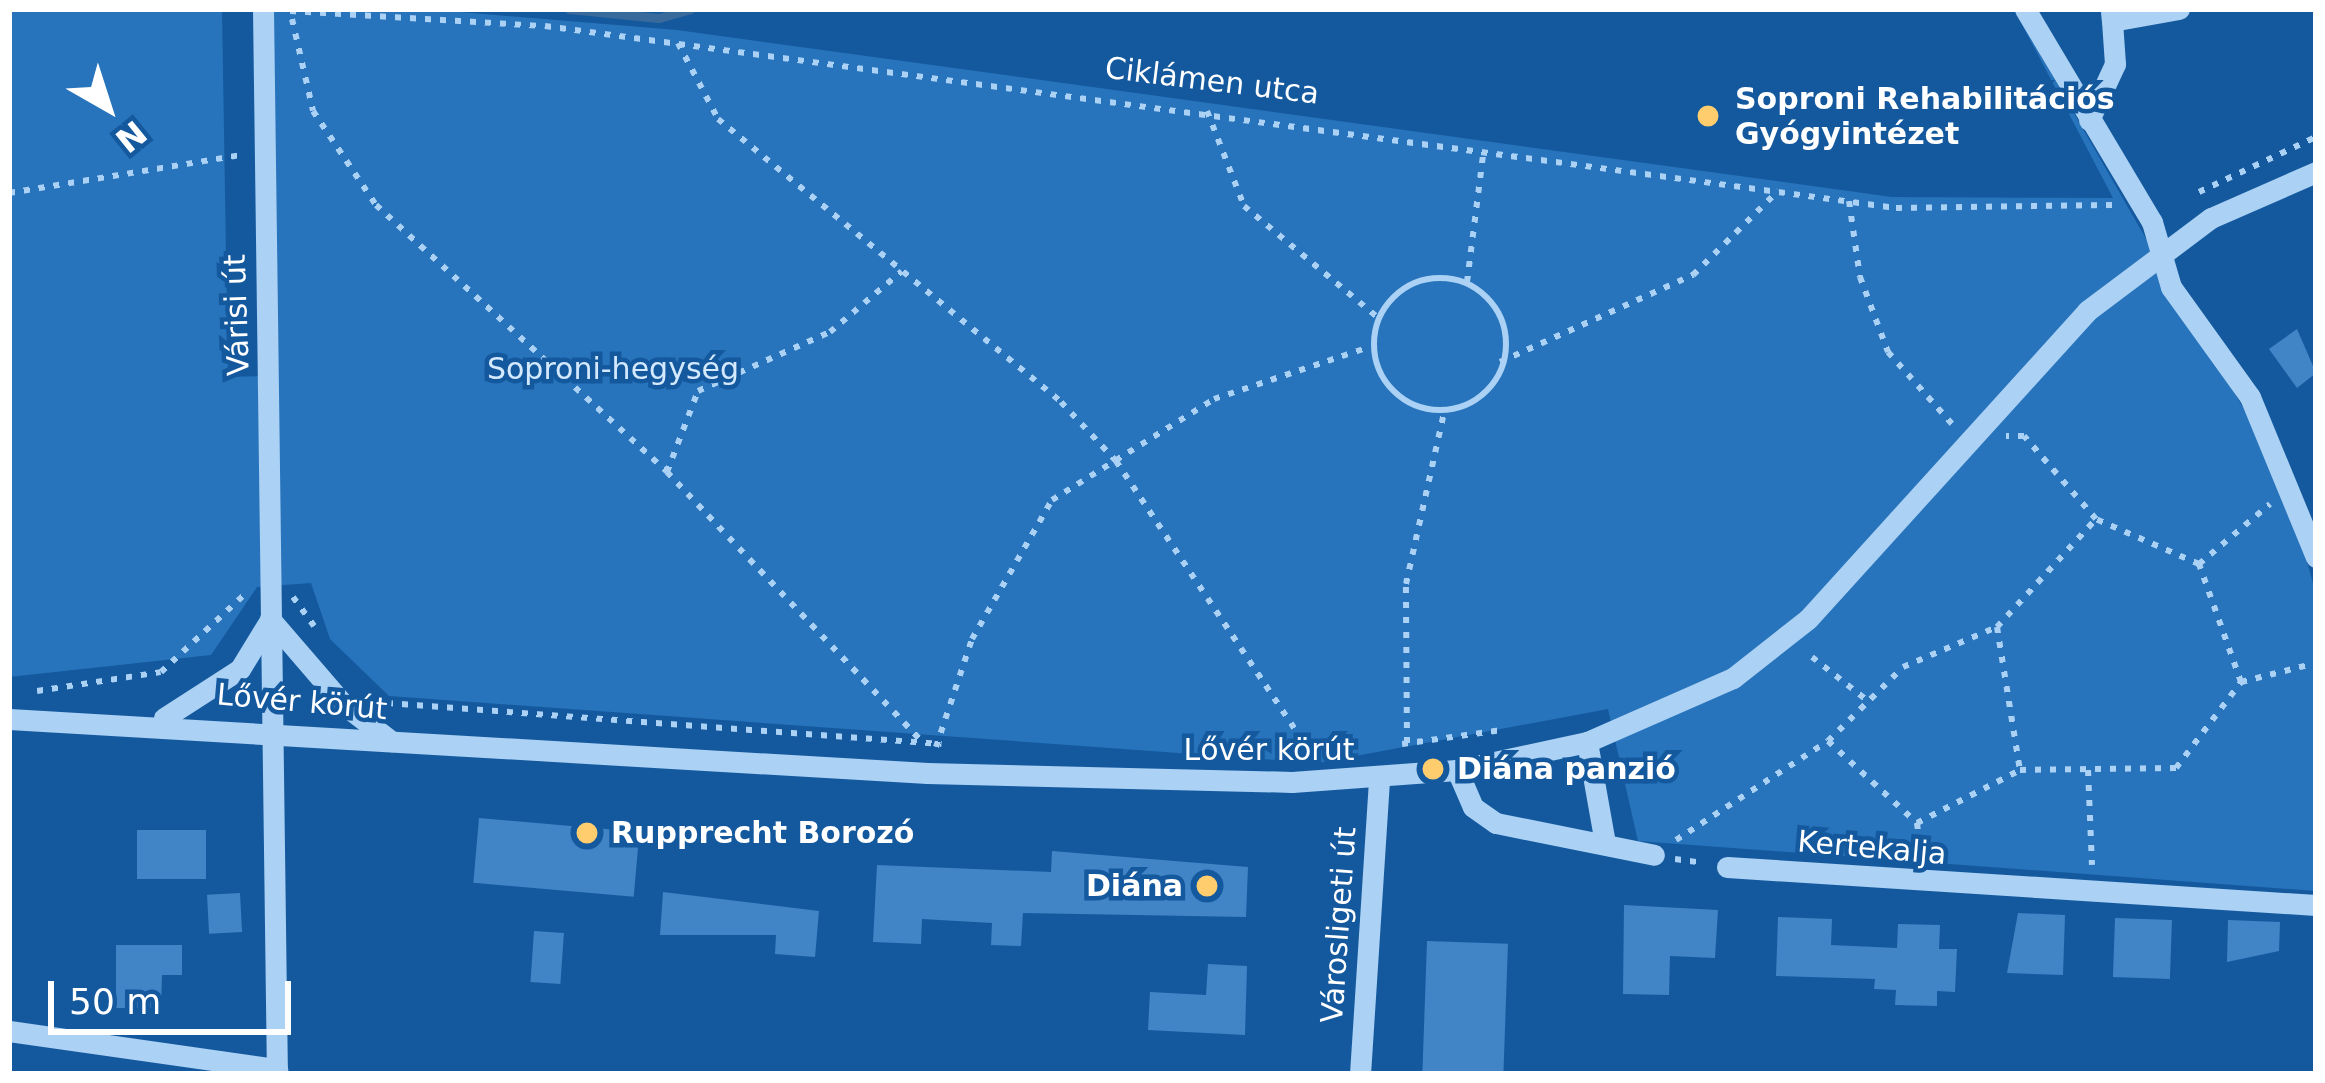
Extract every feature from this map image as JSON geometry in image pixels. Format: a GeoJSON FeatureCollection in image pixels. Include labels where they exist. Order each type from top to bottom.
{"type":"FeatureCollection","features":[{"type":"Feature","properties":{"kind":"street","name":"Várisi út"},"geometry":{"type":"LineString","coordinates":[[263,9],[277,1072]]}},
{"type":"Feature","properties":{"kind":"street"},"geometry":{"type":"LineString","coordinates":[[2025,9],[2146,213],[2171,287],[2250,397],[2292,485],[2316,557]]}},
{"type":"Feature","properties":{"kind":"street"},"geometry":{"type":"LineString","coordinates":[[2090,120],[2115,64],[2111,15],[2179,9]]}},
{"type":"Feature","properties":{"kind":"street","name":"Lővér körút"},"geometry":{"type":"LineString","coordinates":[[9,718],[158,720],[392,741],[927,773],[1379,779],[1457,770],[1586,742],[1733,678],[1808,619],[2087,311],[2161,251],[2316,172]]}},
{"type":"Feature","properties":{"kind":"street"},"geometry":{"type":"LineString","coordinates":[[158,720],[241,669],[270,619],[343,704],[392,741]]}},
{"type":"Feature","properties":{"kind":"street"},"geometry":{"type":"LineString","coordinates":[[1586,742],[1604,837]]}},
{"type":"Feature","properties":{"kind":"street"},"geometry":{"type":"LineString","coordinates":[[1457,770],[1473,807],[1496,823],[1604,837],[1654,855]]}},
{"type":"Feature","properties":{"kind":"street","name":"Városligeti út"},"geometry":{"type":"LineString","coordinates":[[1360,1074],[1379,779]]}},
{"type":"Feature","properties":{"kind":"street","name":"Kertekalja"},"geometry":{"type":"LineString","coordinates":[[1727,867],[2316,904]]}},
{"type":"Feature","properties":{"kind":"street"},"geometry":{"type":"LineString","coordinates":[[9,1031],[277,1072]]}},
{"type":"Feature","properties":{"kind":"path","name":"Ciklámen utca"},"geometry":{"type":"LineString","coordinates":[[274,9],[678,43],[1485,147],[1849,201],[2146,213]]}},
{"type":"Feature","properties":{"kind":"path"},"geometry":{"type":"LineString","coordinates":[[290,11],[313,111],[376,205],[667,472],[920,741],[927,773]]}},
{"type":"Feature","properties":{"kind":"path"},"geometry":{"type":"LineString","coordinates":[[678,43],[718,119],[902,271],[1116,461],[1318,763]]}},
{"type":"Feature","properties":{"kind":"path"},"geometry":{"type":"LineString","coordinates":[[1207,111],[1244,206],[1377,316]]}},
{"type":"Feature","properties":{"kind":"path"},"geometry":{"type":"LineString","coordinates":[[2146,213],[2234,169],[2316,137]]}},
{"type":"Feature","properties":{"kind":"path"},"geometry":{"type":"LineString","coordinates":[[1467,281],[1485,147]]}},
{"type":"Feature","properties":{"kind":"path"},"geometry":{"type":"LineString","coordinates":[[9,193],[262,151]]}},
{"type":"Feature","properties":{"kind":"path"},"geometry":{"type":"LineString","coordinates":[[1500,362],[1693,274],[1778,191]]}},
{"type":"Feature","properties":{"kind":"path"},"geometry":{"type":"LineString","coordinates":[[1849,201],[1860,277],[1888,352],[1952,424],[1976,435],[2024,436],[2096,519],[2199,563],[2241,682]]}},
{"type":"Feature","properties":{"kind":"path"},"geometry":{"type":"LineString","coordinates":[[667,472],[698,392],[830,332],[902,271]]}},
{"type":"Feature","properties":{"kind":"path"},"geometry":{"type":"LineString","coordinates":[[1467,281],[1505,316],[1500,362],[1476,396],[1444,413],[1404,400],[1369,347],[1377,316],[1416,285],[1467,281]]}},
{"type":"Feature","properties":{"kind":"path"},"geometry":{"type":"LineString","coordinates":[[927,773],[972,639],[1052,500],[1214,399],[1369,347]]}},
{"type":"Feature","properties":{"kind":"path"},"geometry":{"type":"LineString","coordinates":[[1937,440],[1966,408]]}},
{"type":"Feature","properties":{"kind":"path"},"geometry":{"type":"LineString","coordinates":[[1407,743],[1406,584],[1444,413]]}},
{"type":"Feature","properties":{"kind":"path"},"geometry":{"type":"LineString","coordinates":[[2199,563],[2292,485]]}},
{"type":"Feature","properties":{"kind":"path"},"geometry":{"type":"LineString","coordinates":[[1654,855],[1828,741],[1903,667],[1997,627],[2096,519]]}},
{"type":"Feature","properties":{"kind":"path"},"geometry":{"type":"LineString","coordinates":[[1997,627],[2020,770]]}},
{"type":"Feature","properties":{"kind":"path"},"geometry":{"type":"LineString","coordinates":[[1811,657],[1868,701]]}},
{"type":"Feature","properties":{"kind":"path"},"geometry":{"type":"LineString","coordinates":[[1828,741],[1916,823],[2020,770],[2176,768],[2241,682],[2316,663]]}},
{"type":"Feature","properties":{"kind":"path"},"geometry":{"type":"LineString","coordinates":[[534,713],[962,745]]}},
{"type":"Feature","properties":{"kind":"path"},"geometry":{"type":"LineString","coordinates":[[1390,747],[1522,727]]}},
{"type":"Feature","properties":{"kind":"path"},"geometry":{"type":"LineString","coordinates":[[1294,762],[1336,759]]}},
{"type":"Feature","properties":{"kind":"path"},"geometry":{"type":"LineString","coordinates":[[2087,769],[2093,892]]}},
{"type":"Feature","properties":{"kind":"path"},"geometry":{"type":"LineString","coordinates":[[1654,855],[1727,867]]}},
{"type":"Feature","properties":{"kind":"green space","name":"Soproni-hegység"},"geometry":{"type":"Polygon","coordinates":[[[9,9],[222,9],[228,377],[261,376],[256,9],[424,9],[677,30],[1892,197],[2113,198],[2014,9],[2284,479],[2316,594],[2316,891],[1638,841],[1608,709],[1318,763],[389,696],[330,639],[311,583],[257,587],[211,655],[9,677],[9,9]]]}},
{"type":"Feature","properties":{"kind":"building"},"geometry":{"type":"Polygon","coordinates":[[[2297,329],[2316,373],[2297,388],[2269,349],[2297,329]]]}},
{"type":"Feature","properties":{"kind":"building"},"geometry":{"type":"Polygon","coordinates":[[[479,818],[639,832],[634,897],[473,883],[479,818]]]}},
{"type":"Feature","properties":{"kind":"building"},"geometry":{"type":"Polygon","coordinates":[[[137,830],[206,830],[206,879],[137,879],[137,830]]]}},
{"type":"Feature","properties":{"kind":"building"},"geometry":{"type":"Polygon","coordinates":[[[1052,851],[1248,867],[1246,917],[1023,913],[1021,946],[991,945],[992,923],[922,919],[921,944],[873,942],[877,865],[1051,872],[1052,851]]]}},
{"type":"Feature","properties":{"kind":"building"},"geometry":{"type":"Polygon","coordinates":[[[663,892],[819,911],[815,957],[775,954],[776,935],[660,935],[663,892]]]}},
{"type":"Feature","properties":{"kind":"building"},"geometry":{"type":"Polygon","coordinates":[[[240,893],[242,932],[209,934],[207,895],[240,893]]]}},
{"type":"Feature","properties":{"kind":"building"},"geometry":{"type":"Polygon","coordinates":[[[1624,905],[1718,910],[1715,958],[1670,956],[1669,995],[1623,994],[1624,905]]]}},
{"type":"Feature","properties":{"kind":"building"},"geometry":{"type":"Polygon","coordinates":[[[2018,913],[2065,915],[2063,975],[2007,973],[2018,913]]]}},
{"type":"Feature","properties":{"kind":"building"},"geometry":{"type":"Polygon","coordinates":[[[1778,917],[1832,919],[1831,945],[1897,948],[1898,924],[1940,925],[1939,949],[1957,949],[1955,992],[1937,991],[1937,1006],[1895,1005],[1896,990],[1874,989],[1875,979],[1776,976],[1778,917]]]}},
{"type":"Feature","properties":{"kind":"building"},"geometry":{"type":"Polygon","coordinates":[[[2115,918],[2172,920],[2170,979],[2113,977],[2115,918]]]}},
{"type":"Feature","properties":{"kind":"building"},"geometry":{"type":"Polygon","coordinates":[[[2228,920],[2280,922],[2279,951],[2227,962],[2228,920]]]}},
{"type":"Feature","properties":{"kind":"building"},"geometry":{"type":"Polygon","coordinates":[[[534,931],[564,933],[560,984],[530,982],[534,931]]]}},
{"type":"Feature","properties":{"kind":"building"},"geometry":{"type":"Polygon","coordinates":[[[1427,941],[1508,944],[1503,1074],[1422,1074],[1427,941]]]}},
{"type":"Feature","properties":{"kind":"building"},"geometry":{"type":"Polygon","coordinates":[[[116,945],[182,945],[182,975],[162,975],[161,1008],[116,1008],[116,945]]]}},
{"type":"Feature","properties":{"kind":"building"},"geometry":{"type":"Polygon","coordinates":[[[1208,964],[1247,966],[1245,1035],[1148,1030],[1150,992],[1206,995],[1208,964]]]}},
{"type":"Feature","properties":{"kind":"waterway"},"geometry":{"type":"LineString","coordinates":[[569,9],[659,18],[691,9]]}},
{"type":"Feature","properties":{"kind":"place","name":"Soproni Rehabilitációs Gyógyintézet"},"geometry":{"type":"Point","coordinates":[1708,116]}},
{"type":"Feature","properties":{"kind":"place","name":"Diána panzió"},"geometry":{"type":"Point","coordinates":[1433,769]}},
{"type":"Feature","properties":{"kind":"place","name":"Rupprecht Borozó"},"geometry":{"type":"Point","coordinates":[587,833]}},
{"type":"Feature","properties":{"kind":"place","name":"Diána"},"geometry":{"type":"Point","coordinates":[1207,886]}}]}
